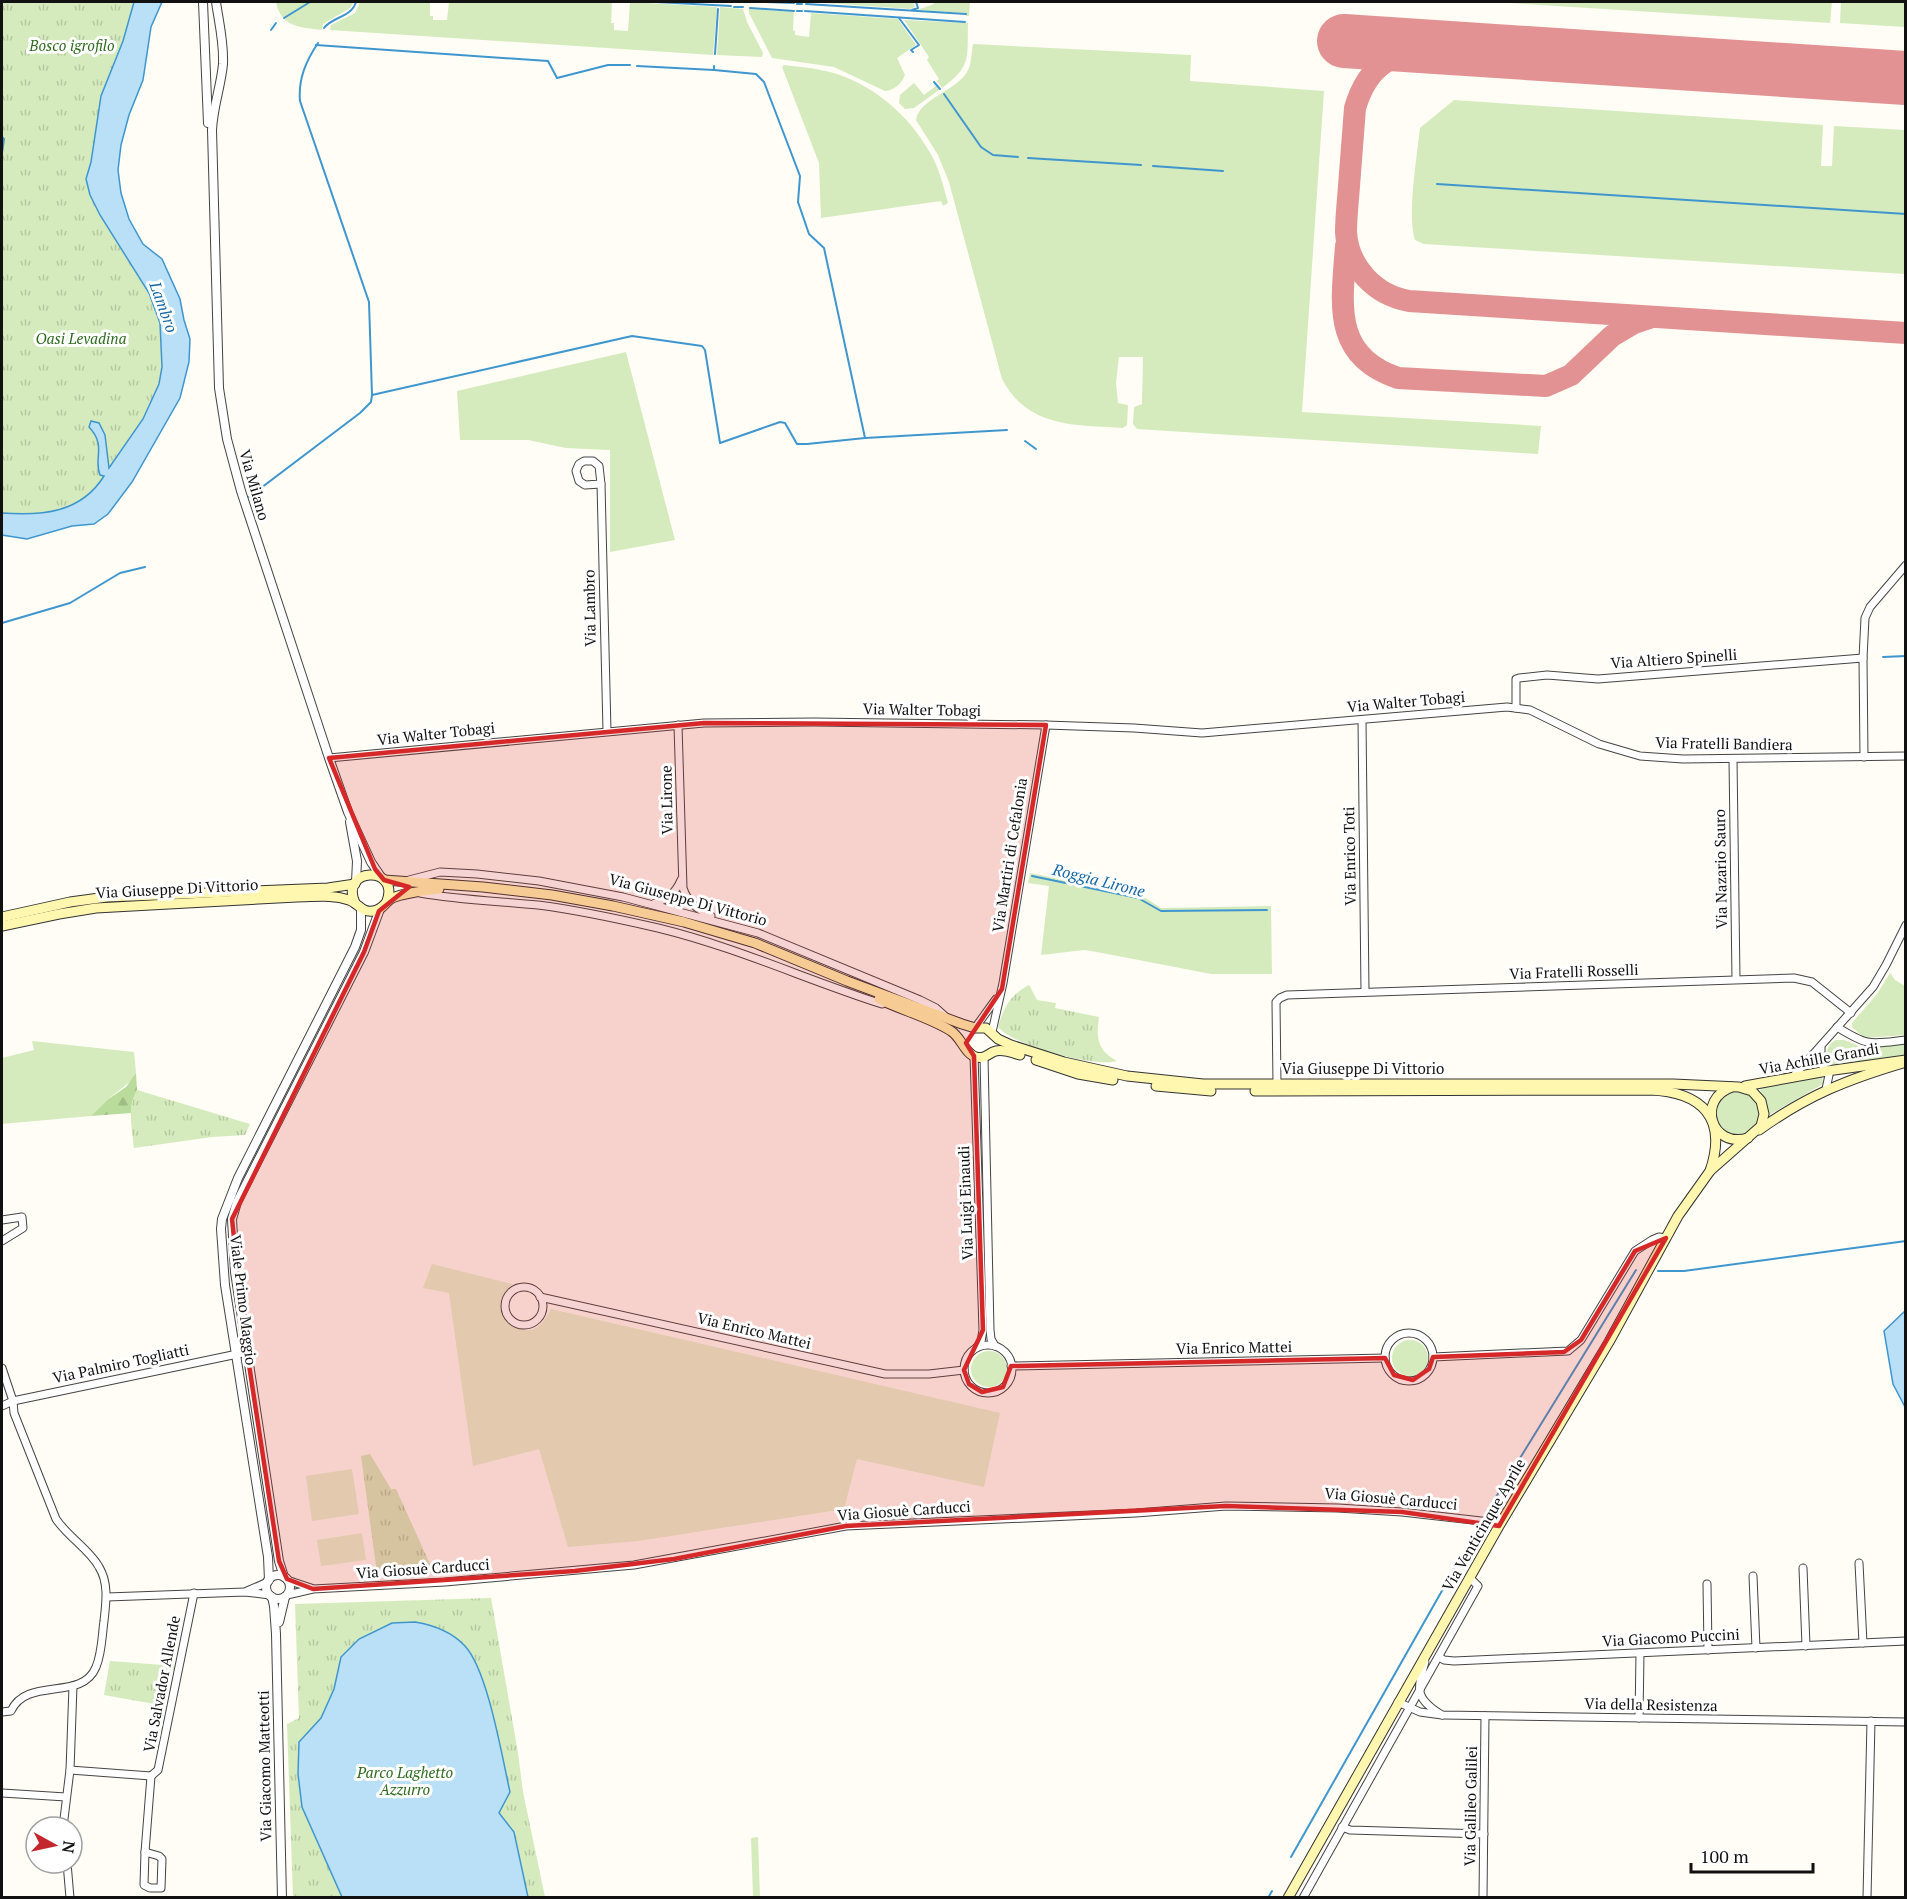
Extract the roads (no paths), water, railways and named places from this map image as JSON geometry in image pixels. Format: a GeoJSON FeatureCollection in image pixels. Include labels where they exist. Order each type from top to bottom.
{"type":"FeatureCollection","features":[{"type":"Feature","properties":{"kind":"main road","name":"Via Giuseppe Di Vittorio"},"geometry":{"type":"LineString","coordinates":[[2,917],[99,897],[328,888],[356,883],[367,875],[404,883],[526,892],[585,900],[668,918],[755,943],[847,981],[949,1019],[975,1028],[984,1027],[1011,1046],[1127,1076],[1203,1084],[1599,1083],[1738,1087]]}},
{"type":"Feature","properties":{"kind":"main road"},"geometry":{"type":"LineString","coordinates":[[383,879],[389,891],[384,905]]}},
{"type":"Feature","properties":{"kind":"main road"},"geometry":{"type":"LineString","coordinates":[[356,883],[352,894],[358,906]]}},
{"type":"Feature","properties":{"kind":"main road","name":"Via Giuseppe Di Vittorio"},"geometry":{"type":"LineString","coordinates":[[2,926],[96,908],[328,896],[347,899],[369,911],[415,892],[462,886]]}},
{"type":"Feature","properties":{"kind":"main road","name":"Via Giuseppe Di Vittorio"},"geometry":{"type":"LineString","coordinates":[[847,981],[898,1009],[948,1029],[979,1057]]}},
{"type":"Feature","properties":{"kind":"main road"},"geometry":{"type":"LineString","coordinates":[[967,1048],[966,1037],[975,1028]]}},
{"type":"Feature","properties":{"kind":"main road"},"geometry":{"type":"LineString","coordinates":[[979,1057],[993,1052],[996,1045],[994,1034]]}},
{"type":"Feature","properties":{"kind":"main road","name":"Via Giuseppe Di Vittorio"},"geometry":{"type":"LineString","coordinates":[[993,1052],[1011,1052],[1078,1074],[1169,1088],[1198,1090],[1661,1091],[1692,1098],[1706,1111],[1714,1125]]}},
{"type":"Feature","properties":{"kind":"main road","name":"Via Achille Grandi"},"geometry":{"type":"LineString","coordinates":[[1714,1125],[1711,1111],[1715,1100],[1724,1090],[1827,1071],[1905,1061]]}},
{"type":"Feature","properties":{"kind":"main road","name":"Via Achille Grandi"},"geometry":{"type":"LineString","coordinates":[[1754,1134],[1783,1113],[1826,1089],[1905,1061]]}},
{"type":"Feature","properties":{"kind":"main road","name":"Via Achille Grandi"},"geometry":{"type":"LineString","coordinates":[[1738,1087],[1753,1092],[1763,1105],[1763,1120],[1754,1134]]}},
{"type":"Feature","properties":{"kind":"main road"},"geometry":{"type":"LineString","coordinates":[[1714,1125],[1720,1133],[1731,1139],[1742,1139],[1754,1134]]}},
{"type":"Feature","properties":{"kind":"main road","name":"Via Venticinque Aprile"},"geometry":{"type":"LineString","coordinates":[[1710,1171],[1715,1148],[1714,1125]]}},
{"type":"Feature","properties":{"kind":"main road","name":"Via Venticinque Aprile"},"geometry":{"type":"LineString","coordinates":[[1288,1898],[1499,1526],[1593,1370],[1684,1208],[1710,1171],[1754,1134]]}},
{"type":"Feature","properties":{"kind":"street","name":"Via Milano"},"geometry":{"type":"LineString","coordinates":[[203,2],[208,117],[213,150]]}},
{"type":"Feature","properties":{"kind":"street","name":"Via Milano"},"geometry":{"type":"LineString","coordinates":[[216,2],[223,58],[213,118],[213,150],[219,388],[227,439],[241,491],[348,812],[371,862],[383,879]]}},
{"type":"Feature","properties":{"kind":"street","name":"Via Lambro"},"geometry":{"type":"LineString","coordinates":[[601,484],[607,731]]}},
{"type":"Feature","properties":{"kind":"street"},"geometry":{"type":"LineString","coordinates":[[1864,757],[1864,623],[1867,613],[1905,565]]}},
{"type":"Feature","properties":{"kind":"street","name":"Via Altiero Spinelli"},"geometry":{"type":"LineString","coordinates":[[1516,708],[1516,679],[1519,678],[1546,675],[1598,679],[1863,658]]}},
{"type":"Feature","properties":{"kind":"street","name":"Via Walter Tobagi"},"geometry":{"type":"LineString","coordinates":[[329,758],[678,725],[813,722],[1046,725],[1202,733],[1493,707],[1516,708]]}},
{"type":"Feature","properties":{"kind":"street","name":"Via Fratelli Bandiera"},"geometry":{"type":"LineString","coordinates":[[1516,708],[1542,715],[1599,744],[1633,754],[1672,759],[1905,756]]}},
{"type":"Feature","properties":{"kind":"street","name":"Via Enrico Toti"},"geometry":{"type":"LineString","coordinates":[[1362,720],[1365,992]]}},
{"type":"Feature","properties":{"kind":"street","name":"Via Lirone"},"geometry":{"type":"LineString","coordinates":[[678,725],[683,888],[689,901],[700,910],[727,923]]}},
{"type":"Feature","properties":{"kind":"street","name":"Via Martiri di Cefalonia"},"geometry":{"type":"LineString","coordinates":[[994,1034],[1046,725]]}},
{"type":"Feature","properties":{"kind":"street","name":"Via Nazario Sauro"},"geometry":{"type":"LineString","coordinates":[[1733,759],[1736,979]]}},
{"type":"Feature","properties":{"kind":"street","name":"Via Milano"},"geometry":{"type":"LineString","coordinates":[[348,812],[357,861],[356,883]]}},
{"type":"Feature","properties":{"kind":"street","name":"Via Giuseppe Di Vittorio"},"geometry":{"type":"LineString","coordinates":[[404,883],[440,872],[477,874],[561,885],[652,904],[727,923],[768,937],[920,1000],[936,1008],[949,1019]]}},
{"type":"Feature","properties":{"kind":"street"},"geometry":{"type":"LineString","coordinates":[[652,904],[664,901],[670,896],[680,883],[682,874]]}},
{"type":"Feature","properties":{"kind":"street","name":"Via Giuseppe Di Vittorio"},"geometry":{"type":"LineString","coordinates":[[415,892],[447,898],[561,909],[660,928],[747,954],[898,1009]]}},
{"type":"Feature","properties":{"kind":"street","name":"Viale Primo Maggio"},"geometry":{"type":"LineString","coordinates":[[286,1579],[279,1561],[232,1246],[234,1211],[364,952],[384,905]]}},
{"type":"Feature","properties":{"kind":"street","name":"Viale Primo Maggio"},"geometry":{"type":"LineString","coordinates":[[268,1581],[268,1557],[225,1285],[220,1229],[229,1198],[243,1168],[355,947],[361,930],[358,906]]}},
{"type":"Feature","properties":{"kind":"street"},"geometry":{"type":"LineString","coordinates":[[1792,1078],[1878,981],[1905,925]]}},
{"type":"Feature","properties":{"kind":"street","name":"Via Fratelli Rosselli"},"geometry":{"type":"LineString","coordinates":[[1277,1084],[1276,1002],[1287,995],[1802,978],[1816,985],[1851,1013]]}},
{"type":"Feature","properties":{"kind":"street","name":"Via Martiri di Cefalonia"},"geometry":{"type":"LineString","coordinates":[[975,1028],[1002,989]]}},
{"type":"Feature","properties":{"kind":"street","name":"Via Achille Grandi"},"geometry":{"type":"LineString","coordinates":[[1838,1027],[1858,1040],[1871,1044],[1905,1040]]}},
{"type":"Feature","properties":{"kind":"street"},"geometry":{"type":"LineString","coordinates":[[1821,1047],[1820,1060],[1829,1079],[1826,1089]]}},
{"type":"Feature","properties":{"kind":"street","name":"Via Luigi Einaudi"},"geometry":{"type":"LineString","coordinates":[[979,1057],[990,1330],[995,1346]]}},
{"type":"Feature","properties":{"kind":"street","name":"Via Luigi Einaudi"},"geometry":{"type":"LineString","coordinates":[[977,1347],[981,1342],[983,1330],[979,1057]]}},
{"type":"Feature","properties":{"kind":"street"},"geometry":{"type":"LineString","coordinates":[[2,1220],[22,1217],[23,1228],[2,1241]]}},
{"type":"Feature","properties":{"kind":"street"},"geometry":{"type":"LineString","coordinates":[[1433,1357],[1568,1350],[1581,1340],[1635,1251],[1659,1237],[1666,1238]]}},
{"type":"Feature","properties":{"kind":"street"},"geometry":{"type":"LineString","coordinates":[[525,1287],[536,1292],[540,1297],[541,1314],[532,1323],[515,1323],[507,1314],[505,1301],[512,1290],[525,1287]]}},
{"type":"Feature","properties":{"kind":"street","name":"Via Enrico Mattei"},"geometry":{"type":"LineString","coordinates":[[540,1297],[885,1374],[929,1374],[964,1370]]}},
{"type":"Feature","properties":{"kind":"street"},"geometry":{"type":"LineString","coordinates":[[1408,1333],[1420,1336],[1430,1344],[1433,1357],[1425,1375],[1406,1380],[1394,1375],[1386,1364],[1385,1358],[1391,1340],[1408,1333]]}},
{"type":"Feature","properties":{"kind":"street"},"geometry":{"type":"LineString","coordinates":[[995,1346],[1006,1354],[1011,1366],[1008,1381],[1003,1387],[989,1392],[975,1389],[969,1384],[964,1370],[967,1357],[977,1347],[995,1346]]}},
{"type":"Feature","properties":{"kind":"street","name":"Via Palmiro Togliatti"},"geometry":{"type":"LineString","coordinates":[[2,1406],[13,1401],[247,1352]]}},
{"type":"Feature","properties":{"kind":"street","name":"Via Enrico Mattei"},"geometry":{"type":"LineString","coordinates":[[1011,1366],[1385,1358]]}},
{"type":"Feature","properties":{"kind":"street"},"geometry":{"type":"LineString","coordinates":[[2,1368],[13,1401],[14,1413],[56,1519],[66,1533],[101,1569],[107,1597],[98,1664],[90,1676],[73,1686],[31,1692],[20,1697],[11,1711],[2,1712]]}},
{"type":"Feature","properties":{"kind":"street","name":"Via Giosuè Carducci"},"geometry":{"type":"LineString","coordinates":[[107,1597],[245,1592],[278,1599],[313,1589],[445,1582],[634,1565],[846,1526],[1136,1513],[1226,1506],[1338,1508],[1402,1512],[1490,1522],[1499,1526]]}},
{"type":"Feature","properties":{"kind":"street"},"geometry":{"type":"LineString","coordinates":[[1859,1563],[1863,1643]]}},
{"type":"Feature","properties":{"kind":"street"},"geometry":{"type":"LineString","coordinates":[[1803,1568],[1806,1646]]}},
{"type":"Feature","properties":{"kind":"street","name":"Via Giosuè Carducci"},"geometry":{"type":"LineString","coordinates":[[245,1592],[275,1576],[313,1589]]}},
{"type":"Feature","properties":{"kind":"street"},"geometry":{"type":"LineString","coordinates":[[1753,1576],[1756,1648]]}},
{"type":"Feature","properties":{"kind":"street"},"geometry":{"type":"LineString","coordinates":[[1303,1898],[1478,1586],[1470,1578]]}},
{"type":"Feature","properties":{"kind":"street"},"geometry":{"type":"LineString","coordinates":[[286,1579],[290,1587],[286,1596]]}},
{"type":"Feature","properties":{"kind":"street"},"geometry":{"type":"LineString","coordinates":[[268,1581],[267,1590],[271,1596]]}},
{"type":"Feature","properties":{"kind":"street"},"geometry":{"type":"LineString","coordinates":[[1707,1584],[1708,1650]]}},
{"type":"Feature","properties":{"kind":"street","name":"Via Salvador Allende"},"geometry":{"type":"LineString","coordinates":[[145,1852],[162,1859],[161,1888],[150,1888],[144,1885],[145,1852],[151,1776],[158,1770],[194,1593]]}},
{"type":"Feature","properties":{"kind":"street","name":"Via Giacomo Matteotti"},"geometry":{"type":"LineString","coordinates":[[271,1596],[276,1634],[282,1898]]}},
{"type":"Feature","properties":{"kind":"street","name":"Via Giacomo Matteotti"},"geometry":{"type":"LineString","coordinates":[[276,1634],[286,1596]]}},
{"type":"Feature","properties":{"kind":"street","name":"Via Giacomo Puccini"},"geometry":{"type":"LineString","coordinates":[[1438,1657],[1454,1661],[1524,1659],[1905,1641]]}},
{"type":"Feature","properties":{"kind":"street"},"geometry":{"type":"LineString","coordinates":[[1429,1648],[1419,1679],[1420,1690],[1424,1703],[1442,1715]]}},
{"type":"Feature","properties":{"kind":"street"},"geometry":{"type":"LineString","coordinates":[[1639,1718],[1640,1653]]}},
{"type":"Feature","properties":{"kind":"street"},"geometry":{"type":"LineString","coordinates":[[64,1815],[70,1770],[73,1686]]}},
{"type":"Feature","properties":{"kind":"street","name":"Via della Resistenza"},"geometry":{"type":"LineString","coordinates":[[1398,1702],[1429,1714],[1442,1715],[1905,1722]]}},
{"type":"Feature","properties":{"kind":"street","name":"Via Galileo Galilei"},"geometry":{"type":"LineString","coordinates":[[1483,1898],[1485,1716]]}},
{"type":"Feature","properties":{"kind":"street"},"geometry":{"type":"LineString","coordinates":[[1867,1898],[1871,1721]]}},
{"type":"Feature","properties":{"kind":"street"},"geometry":{"type":"LineString","coordinates":[[70,1770],[151,1776]]}},
{"type":"Feature","properties":{"kind":"street"},"geometry":{"type":"LineString","coordinates":[[2,1793],[66,1797]]}},
{"type":"Feature","properties":{"kind":"street"},"geometry":{"type":"LineString","coordinates":[[1342,1827],[1350,1830],[1484,1834]]}},
{"type":"Feature","properties":{"kind":"street"},"geometry":{"type":"LineString","coordinates":[[68,1875],[70,1898]]}},
{"type":"Feature","properties":{"kind":"water","name":"Lambro"},"geometry":{"type":"Polygon","coordinates":[[[134,2],[162,2],[151,27],[143,80],[129,115],[121,145],[118,170],[121,193],[129,219],[143,244],[162,259],[180,299],[190,339],[189,362],[180,398],[132,482],[108,514],[94,524],[72,526],[27,539],[2,535],[2,513],[32,514],[59,510],[84,498],[95,488],[104,476],[100,475],[98,469],[99,446],[89,427],[91,421],[99,423],[105,435],[109,468],[143,419],[159,384],[162,367],[160,323],[149,293],[100,215],[90,195],[86,179],[91,162],[101,96],[123,41],[134,2]]]}},
{"type":"Feature","properties":{"kind":"water"},"geometry":{"type":"Polygon","coordinates":[[[1905,1311],[1905,1407],[1893,1384],[1884,1331],[1905,1311]]]}},
{"type":"Feature","properties":{"kind":"water","name":"Parco Laghetto Azzurro"},"geometry":{"type":"Polygon","coordinates":[[[415,1622],[442,1630],[460,1641],[473,1658],[481,1674],[493,1715],[510,1792],[499,1813],[514,1832],[528,1897],[342,1897],[302,1807],[298,1774],[299,1742],[321,1718],[334,1689],[341,1657],[359,1639],[392,1623],[415,1622]]]}},
{"type":"Feature","properties":{"kind":"waterway"},"geometry":{"type":"LineString","coordinates":[[284,18],[310,2]]}},
{"type":"Feature","properties":{"kind":"waterway"},"geometry":{"type":"LineString","coordinates":[[324,28],[350,11],[356,2]]}},
{"type":"Feature","properties":{"kind":"waterway"},"geometry":{"type":"LineString","coordinates":[[656,2],[731,6]]}},
{"type":"Feature","properties":{"kind":"waterway"},"geometry":{"type":"LineString","coordinates":[[766,2],[794,3]]}},
{"type":"Feature","properties":{"kind":"waterway"},"geometry":{"type":"LineString","coordinates":[[912,10],[918,8],[916,2],[918,2]]}},
{"type":"Feature","properties":{"kind":"waterway"},"geometry":{"type":"LineString","coordinates":[[797,4],[802,4]]}},
{"type":"Feature","properties":{"kind":"waterway"},"geometry":{"type":"LineString","coordinates":[[806,4],[966,14]]}},
{"type":"Feature","properties":{"kind":"waterway"},"geometry":{"type":"LineString","coordinates":[[734,7],[743,7]]}},
{"type":"Feature","properties":{"kind":"waterway"},"geometry":{"type":"LineString","coordinates":[[750,8],[794,11]]}},
{"type":"Feature","properties":{"kind":"waterway"},"geometry":{"type":"LineString","coordinates":[[715,54],[718,9]]}},
{"type":"Feature","properties":{"kind":"waterway"},"geometry":{"type":"LineString","coordinates":[[797,11],[802,11]]}},
{"type":"Feature","properties":{"kind":"waterway"},"geometry":{"type":"LineString","coordinates":[[805,11],[965,22]]}},
{"type":"Feature","properties":{"kind":"waterway"},"geometry":{"type":"LineString","coordinates":[[899,18],[919,45],[911,50],[913,52]]}},
{"type":"Feature","properties":{"kind":"waterway"},"geometry":{"type":"LineString","coordinates":[[271,30],[276,23]]}},
{"type":"Feature","properties":{"kind":"waterway"},"geometry":{"type":"LineString","coordinates":[[249,497],[360,413],[371,402],[369,302],[300,101],[300,85],[304,70],[318,43]]}},
{"type":"Feature","properties":{"kind":"waterway"},"geometry":{"type":"LineString","coordinates":[[316,45],[548,61],[557,78],[608,65],[630,65]]}},
{"type":"Feature","properties":{"kind":"waterway"},"geometry":{"type":"LineString","coordinates":[[637,66],[714,70],[714,66]]}},
{"type":"Feature","properties":{"kind":"waterway"},"geometry":{"type":"LineString","coordinates":[[714,70],[756,74],[764,82],[800,176],[798,202],[809,234],[824,248],[865,438]]}},
{"type":"Feature","properties":{"kind":"waterway"},"geometry":{"type":"LineString","coordinates":[[934,82],[940,89]]}},
{"type":"Feature","properties":{"kind":"waterway"},"geometry":{"type":"LineString","coordinates":[[944,94],[981,147],[993,155],[1018,157]]}},
{"type":"Feature","properties":{"kind":"waterway"},"geometry":{"type":"LineString","coordinates":[[2,137],[4,139],[2,153]]}},
{"type":"Feature","properties":{"kind":"waterway"},"geometry":{"type":"LineString","coordinates":[[1028,158],[1141,165]]}},
{"type":"Feature","properties":{"kind":"waterway"},"geometry":{"type":"LineString","coordinates":[[1153,166],[1223,171]]}},
{"type":"Feature","properties":{"kind":"waterway"},"geometry":{"type":"LineString","coordinates":[[1437,184],[1906,214]]}},
{"type":"Feature","properties":{"kind":"waterway"},"geometry":{"type":"LineString","coordinates":[[372,395],[632,336],[702,346],[705,350],[720,443],[780,422],[785,423],[797,444],[1007,430]]}},
{"type":"Feature","properties":{"kind":"waterway"},"geometry":{"type":"LineString","coordinates":[[1025,441],[1036,449]]}},
{"type":"Feature","properties":{"kind":"waterway"},"geometry":{"type":"LineString","coordinates":[[2,623],[70,603],[120,573],[145,567]]}},
{"type":"Feature","properties":{"kind":"waterway"},"geometry":{"type":"LineString","coordinates":[[1883,657],[1906,656]]}},
{"type":"Feature","properties":{"kind":"waterway","name":"Roggia Lirone"},"geometry":{"type":"LineString","coordinates":[[1032,876],[1138,898],[1161,911],[1267,910]]}},
{"type":"Feature","properties":{"kind":"waterway"},"geometry":{"type":"LineString","coordinates":[[1658,1271],[1684,1271],[1906,1241]]}},
{"type":"Feature","properties":{"kind":"waterway"},"geometry":{"type":"LineString","coordinates":[[1488,1510],[1636,1270]]}},
{"type":"Feature","properties":{"kind":"waterway"},"geometry":{"type":"LineString","coordinates":[[1291,1857],[1477,1529]]}},
{"type":"Feature","properties":{"kind":"waterway"},"geometry":{"type":"LineString","coordinates":[[1268,1898],[1272,1891]]}},
{"type":"Feature","properties":{"kind":"park label","name":"Bosco igrofilo"},"geometry":{"type":"Point","coordinates":[72,46]}},
{"type":"Feature","properties":{"kind":"park label","name":"Oasi Levadina"},"geometry":{"type":"Point","coordinates":[81,339]}}]}
